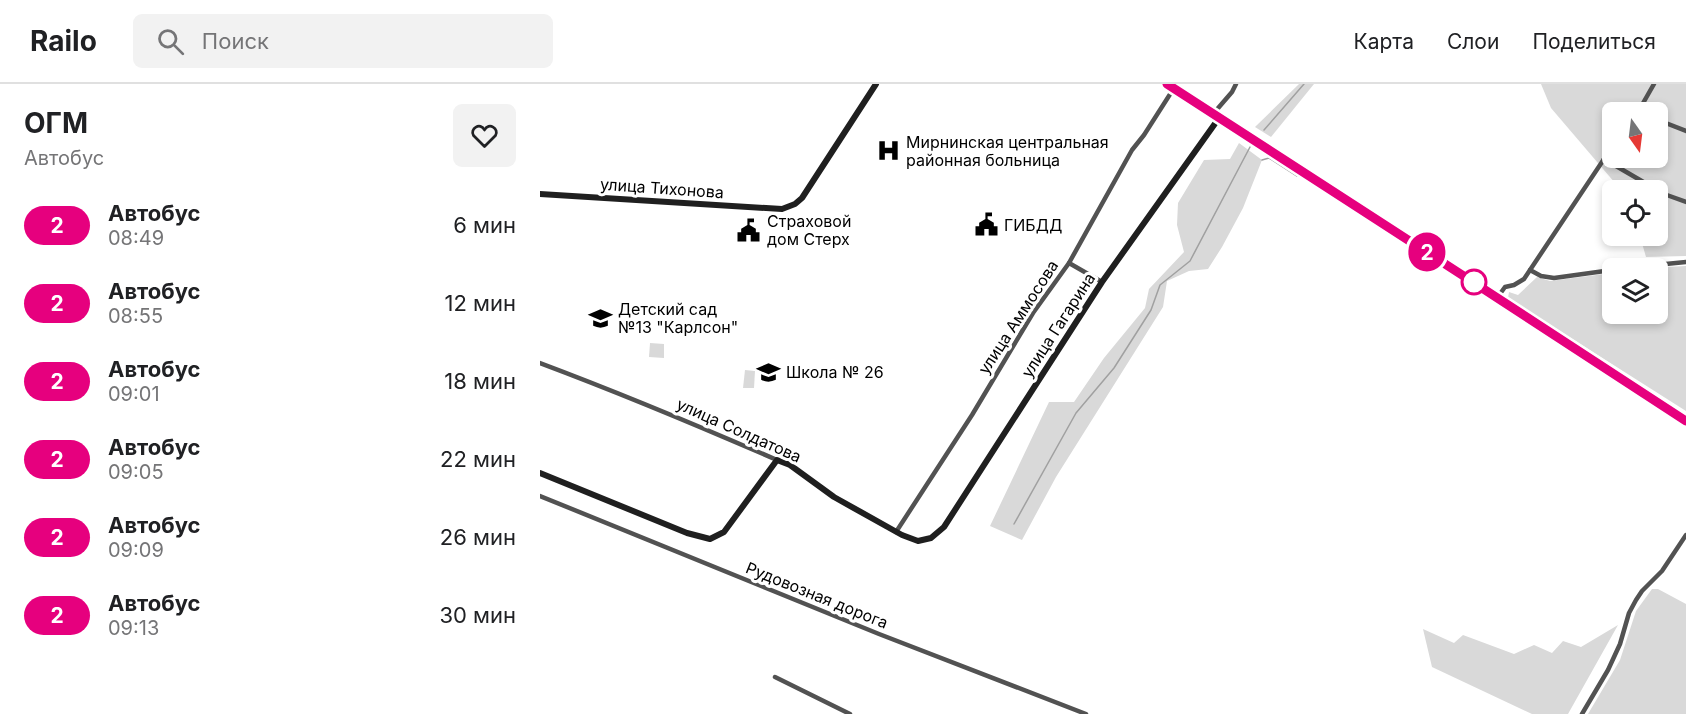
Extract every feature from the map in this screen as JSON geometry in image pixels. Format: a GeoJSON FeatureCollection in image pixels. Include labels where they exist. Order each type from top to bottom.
{"type":"FeatureCollection","features":[{"type":"Feature","properties":{"kind":"street","name":"улица Тихонова"},"geometry":{"type":"LineString","coordinates":[[540,194],[782,209],[795,204],[802,198],[876,84]]}},
{"type":"Feature","properties":{"kind":"street"},"geometry":{"type":"LineString","coordinates":[[1167,84],[1175,86],[1216,116],[1686,421]]}},
{"type":"Feature","properties":{"kind":"street","name":"улица Гагарина"},"geometry":{"type":"LineString","coordinates":[[918,541],[931,538],[944,527],[1102,282],[1236,84]]}},
{"type":"Feature","properties":{"kind":"street"},"geometry":{"type":"LineString","coordinates":[[1644,102],[1654,84]]}},
{"type":"Feature","properties":{"kind":"street","name":"улица Аммосова"},"geometry":{"type":"LineString","coordinates":[[896,532],[972,415],[1033,313],[1069,262],[1132,150],[1175,86]]}},
{"type":"Feature","properties":{"kind":"street"},"geometry":{"type":"LineString","coordinates":[[1668,124],[1686,131]]}},
{"type":"Feature","properties":{"kind":"street"},"geometry":{"type":"LineString","coordinates":[[1497,298],[1505,287],[1524,279],[1602,162]]}},
{"type":"Feature","properties":{"kind":"street"},"geometry":{"type":"LineString","coordinates":[[1619,168],[1664,194],[1686,202]]}},
{"type":"Feature","properties":{"kind":"street"},"geometry":{"type":"LineString","coordinates":[[1069,262],[1102,282]]}},
{"type":"Feature","properties":{"kind":"street"},"geometry":{"type":"LineString","coordinates":[[1668,264],[1686,262]]}},
{"type":"Feature","properties":{"kind":"street"},"geometry":{"type":"LineString","coordinates":[[1530,270],[1541,276],[1554,278],[1602,271]]}},
{"type":"Feature","properties":{"kind":"street","name":"улица Солдатова"},"geometry":{"type":"LineString","coordinates":[[540,363],[620,393],[790,465],[834,497],[896,532],[918,541]]}},
{"type":"Feature","properties":{"kind":"street"},"geometry":{"type":"LineString","coordinates":[[540,473],[687,533],[710,539],[724,532],[777,460]]}},
{"type":"Feature","properties":{"kind":"street","name":"Рудовозная дорога"},"geometry":{"type":"LineString","coordinates":[[540,496],[879,634],[1086,714]]}},
{"type":"Feature","properties":{"kind":"street"},"geometry":{"type":"LineString","coordinates":[[1582,714],[1608,670],[1636,600],[1662,571],[1686,534]]}},
{"type":"Feature","properties":{"kind":"street"},"geometry":{"type":"LineString","coordinates":[[775,677],[850,714]]}},
{"type":"Feature","properties":{"kind":"shaded area"},"geometry":{"type":"Polygon","coordinates":[[[1299,84],[1314,84],[1271,137],[1255,127],[1299,84]]]}},
{"type":"Feature","properties":{"kind":"shaded area"},"geometry":{"type":"Polygon","coordinates":[[[1541,84],[1686,84],[1686,256],[1646,257],[1643,246],[1668,246],[1668,180],[1612,180],[1602,168],[1668,168],[1668,102],[1602,102],[1602,168],[1551,108],[1541,84]]]}},
{"type":"Feature","properties":{"kind":"shaded area"},"geometry":{"type":"Polygon","coordinates":[[[1239,143],[1262,160],[1243,208],[1208,269],[1189,271],[1167,281],[1163,307],[1056,477],[1022,540],[990,526],[1049,402],[1074,402],[1104,358],[1145,308],[1149,289],[1184,252],[1177,225],[1178,203],[1204,160],[1230,159],[1239,143]]]}},
{"type":"Feature","properties":{"kind":"shaded area"},"geometry":{"type":"Polygon","coordinates":[[[1686,266],[1686,411],[1508,298],[1509,292],[1518,295],[1537,277],[1550,281],[1602,274],[1602,324],[1668,324],[1668,267],[1686,266]]]}},
{"type":"Feature","properties":{"kind":"shaded area"},"geometry":{"type":"Polygon","coordinates":[[[650,343],[664,344],[664,358],[649,357],[650,343]]]}},
{"type":"Feature","properties":{"kind":"shaded area"},"geometry":{"type":"Polygon","coordinates":[[[745,370],[755,371],[754,388],[743,388],[745,370]]]}},
{"type":"Feature","properties":{"kind":"shaded area"},"geometry":{"type":"Polygon","coordinates":[[[1652,589],[1658,589],[1686,604],[1686,714],[1588,714],[1620,660],[1636,611],[1652,589]]]}},
{"type":"Feature","properties":{"kind":"shaded area"},"geometry":{"type":"Polygon","coordinates":[[[1618,625],[1568,714],[1532,714],[1432,667],[1423,629],[1454,643],[1463,635],[1514,654],[1534,645],[1552,653],[1563,641],[1581,647],[1618,625]]]}},
{"type":"Feature","properties":{"kind":"waterway"},"geometry":{"type":"LineString","coordinates":[[1264,130],[1304,84]]}},
{"type":"Feature","properties":{"kind":"waterway"},"geometry":{"type":"LineString","coordinates":[[1014,524],[1076,413],[1114,368],[1151,310],[1160,285],[1190,261],[1250,147]]}},
{"type":"Feature","properties":{"kind":"waterway"},"geometry":{"type":"LineString","coordinates":[[1262,160],[1269,158],[1297,176]]}},
{"type":"Feature","properties":{"kind":"bus line","name":"2"},"geometry":{"type":"LineString","coordinates":[[1167,84],[1686,421]]}},
{"type":"Feature","properties":{"kind":"place","name":"Мирнинская центральная районная больница"},"geometry":{"type":"Point","coordinates":[888,151]}},
{"type":"Feature","properties":{"kind":"place","name":"ГИБДД"},"geometry":{"type":"Point","coordinates":[986,225]}},
{"type":"Feature","properties":{"kind":"place","name":"Страховой дом Стерх"},"geometry":{"type":"Point","coordinates":[749,230]}},
{"type":"Feature","properties":{"kind":"place","name":"Детский сад №13 \"Карлсон\""},"geometry":{"type":"Point","coordinates":[600,318]}},
{"type":"Feature","properties":{"kind":"place","name":"Школа № 26"},"geometry":{"type":"Point","coordinates":[768,372]}}]}
